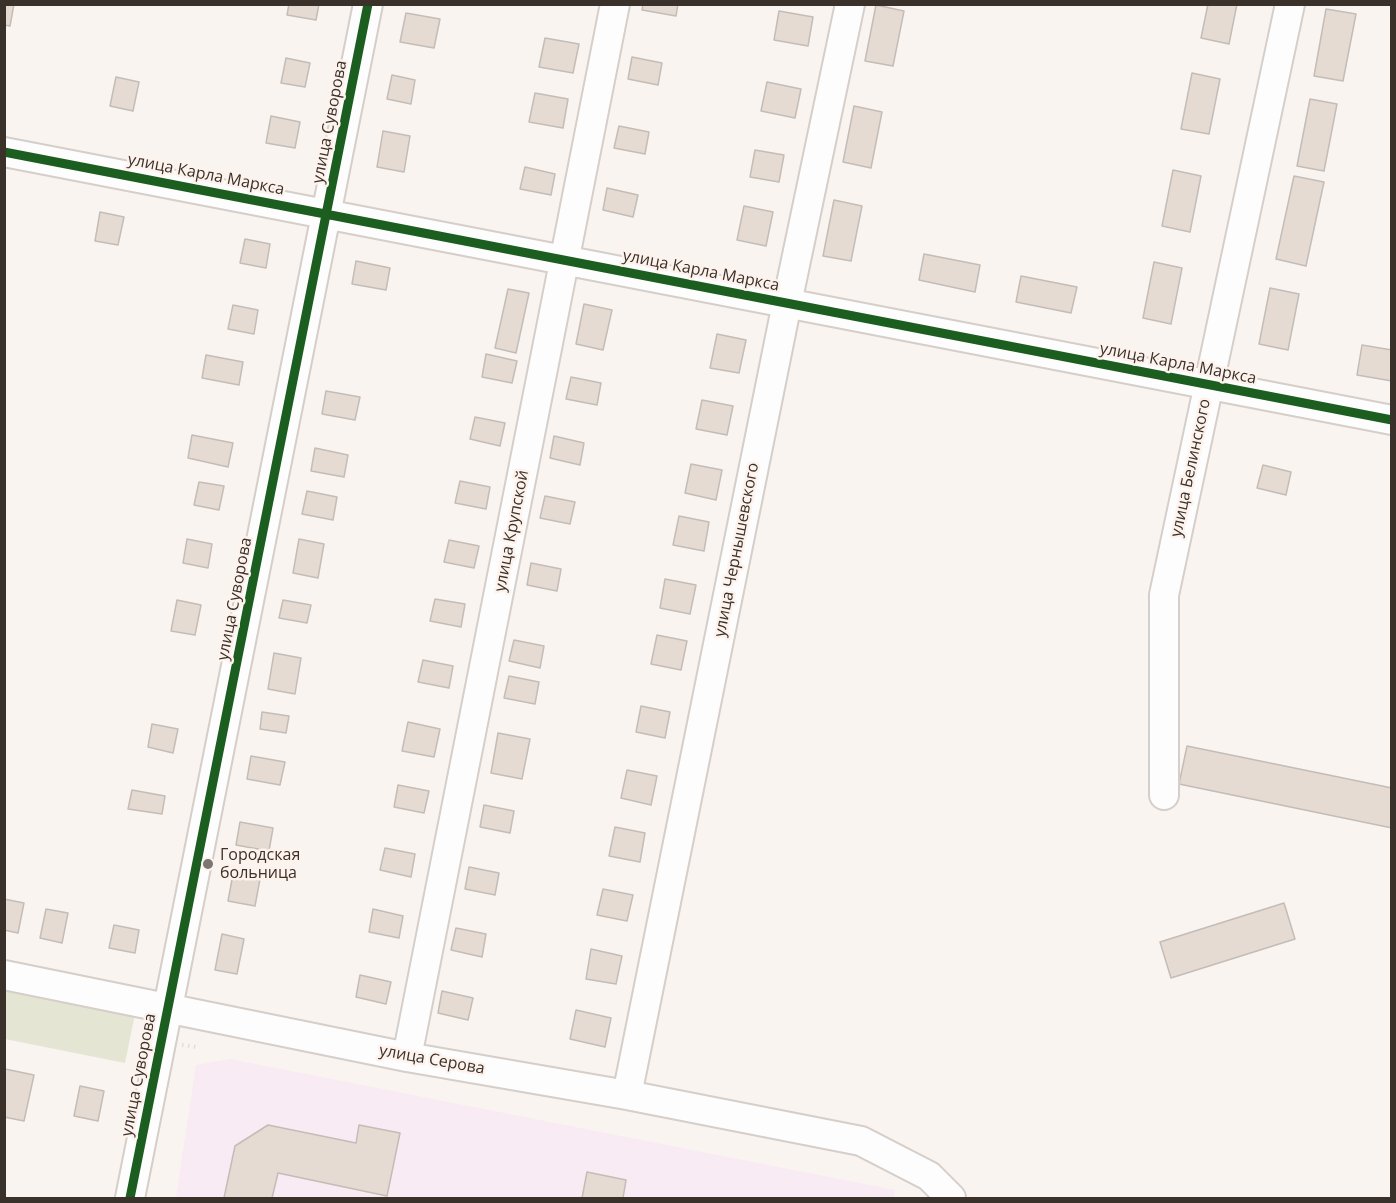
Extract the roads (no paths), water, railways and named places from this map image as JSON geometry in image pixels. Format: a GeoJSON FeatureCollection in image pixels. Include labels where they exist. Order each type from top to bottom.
{"type":"FeatureCollection","features":[{"type":"Feature","properties":{"kind":"street","name":"улица Суворова"},"geometry":{"type":"LineString","coordinates":[[130,1198],[328,214],[368,4]]}},
{"type":"Feature","properties":{"kind":"street","name":"улица Крупской"},"geometry":{"type":"LineString","coordinates":[[407,1057],[615,4]]}},
{"type":"Feature","properties":{"kind":"street","name":"улица Чернышевского"},"geometry":{"type":"LineString","coordinates":[[627,1095],[787,303],[850,4]]}},
{"type":"Feature","properties":{"kind":"street","name":"улица Белинского"},"geometry":{"type":"LineString","coordinates":[[1164,795],[1164,595],[1290,4]]}},
{"type":"Feature","properties":{"kind":"street","name":"улица Карла Маркса"},"geometry":{"type":"LineString","coordinates":[[4,152],[1392,420]]}},
{"type":"Feature","properties":{"kind":"street","name":"улица Серова"},"geometry":{"type":"LineString","coordinates":[[4,975],[407,1057],[627,1095],[861,1141],[929,1176],[951,1198]]}},
{"type":"Feature","properties":{"kind":"place","name":"Городская больница"},"geometry":{"type":"Point","coordinates":[208,864]}}]}
